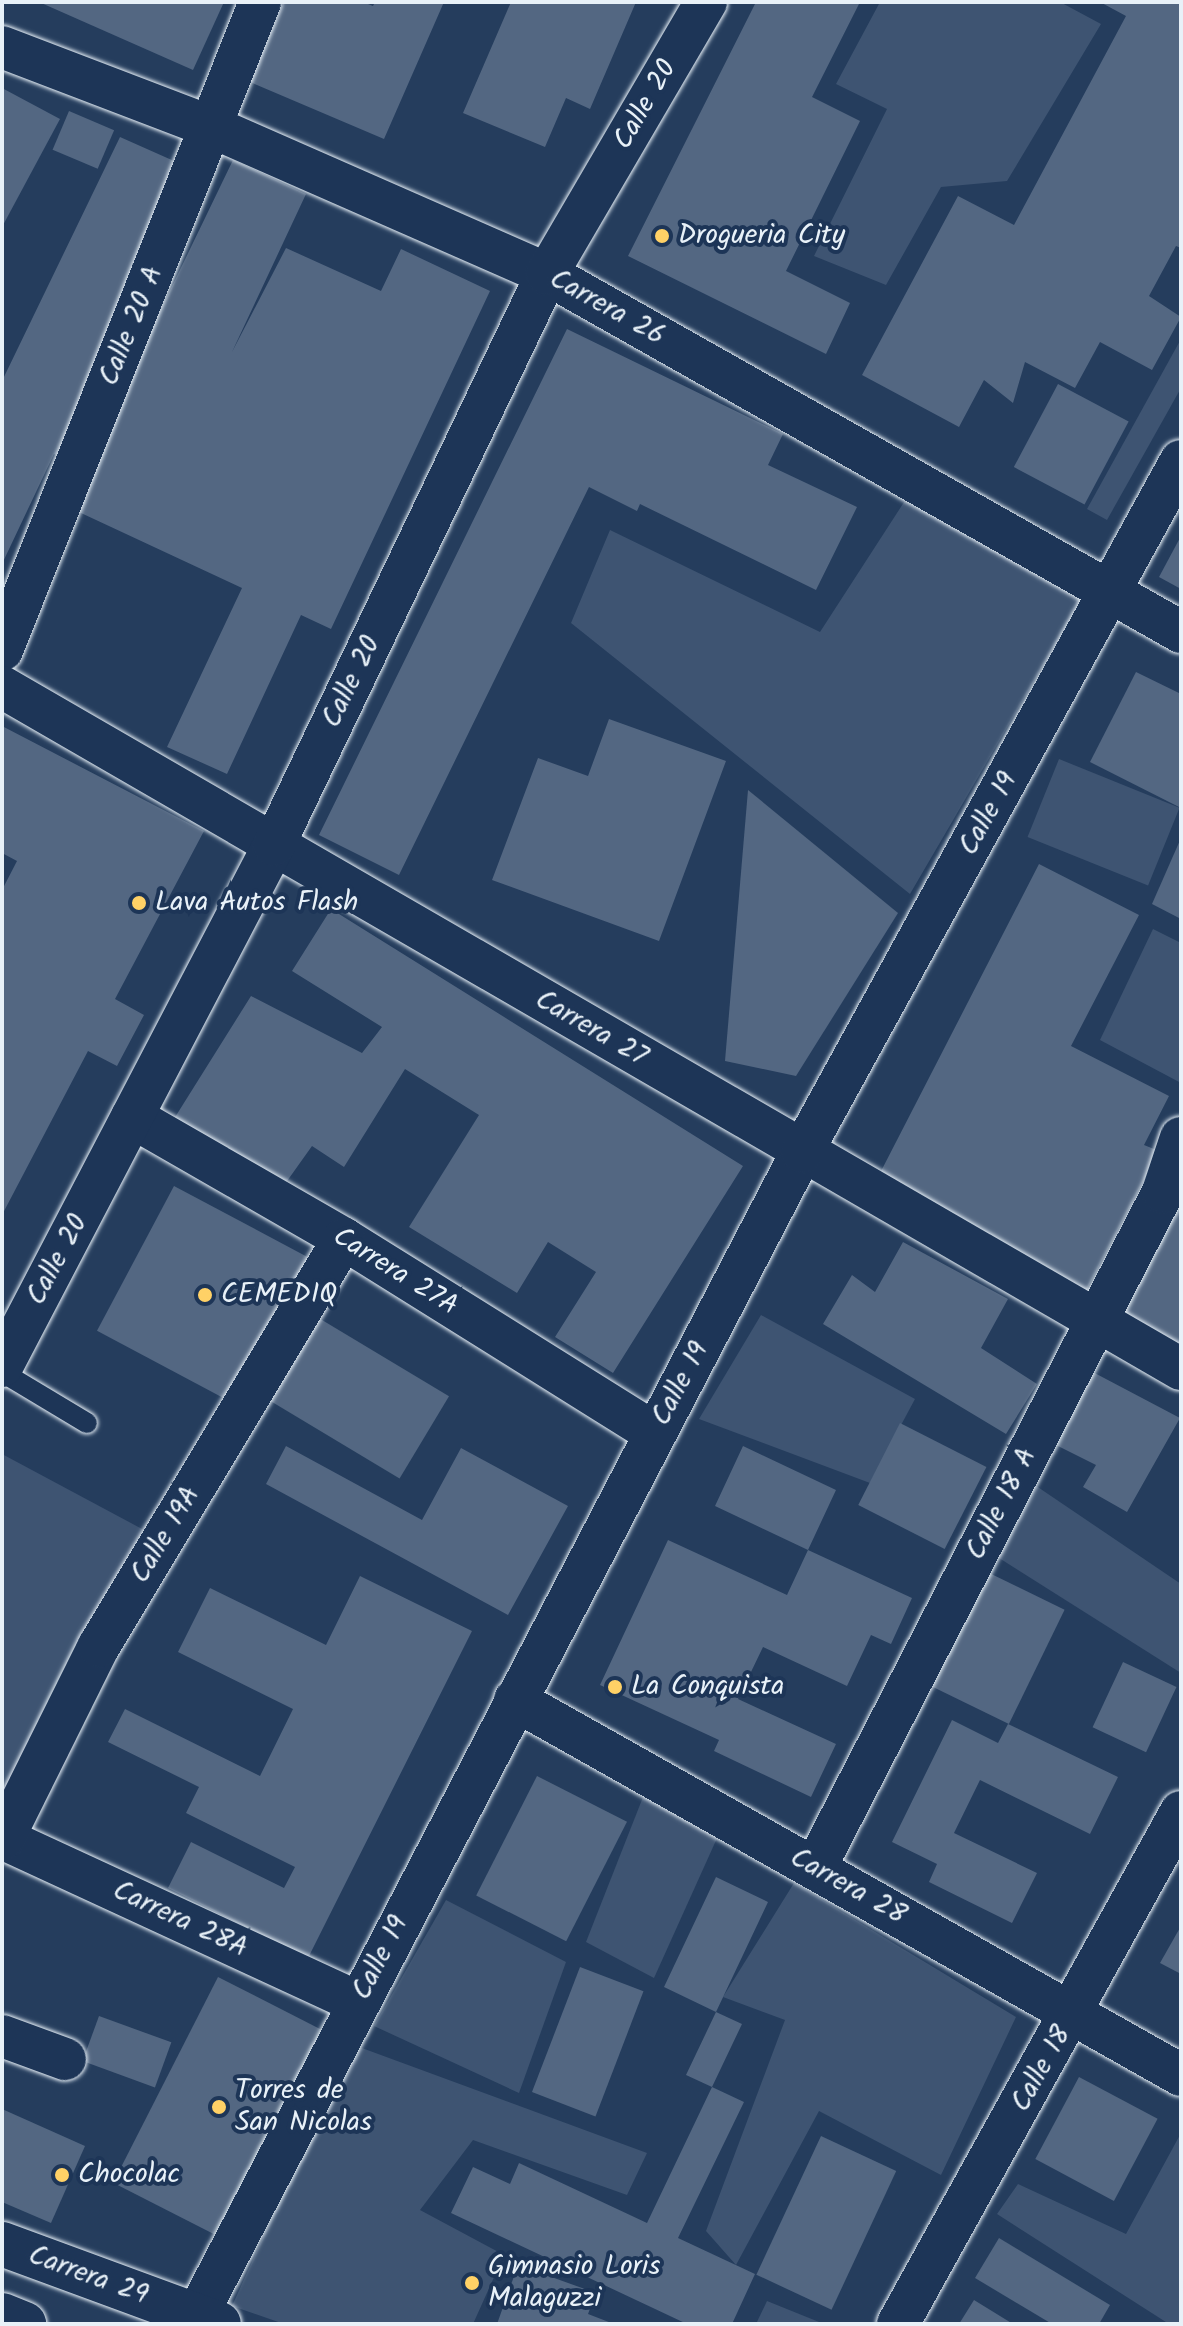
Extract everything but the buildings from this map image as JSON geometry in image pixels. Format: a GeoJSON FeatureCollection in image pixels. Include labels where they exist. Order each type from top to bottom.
{"type":"FeatureCollection","features":[{"type":"Feature","properties":{"kind":"main road","name":"Carrera 29"},"geometry":{"type":"LineString","coordinates":[[2,2244],[208,2319]]}},
{"type":"Feature","properties":{"kind":"main road"},"geometry":{"type":"LineString","coordinates":[[2,2315],[24,2324]]}},
{"type":"Feature","properties":{"kind":"street","name":"Calle 20 A"},"geometry":{"type":"LineString","coordinates":[[2,650],[260,2]]}},
{"type":"Feature","properties":{"kind":"street","name":"Calle 20"},"geometry":{"type":"LineString","coordinates":[[2,1366],[274,845],[547,274],[706,2]]}},
{"type":"Feature","properties":{"kind":"street","name":"Carrera 26"},"geometry":{"type":"LineString","coordinates":[[2,47],[212,127],[547,274],[1181,632]]}},
{"type":"Feature","properties":{"kind":"street","name":"Calle 19"},"geometry":{"type":"LineString","coordinates":[[208,2319],[359,2003],[515,1700],[802,1152],[1112,593],[1181,461]]}},
{"type":"Feature","properties":{"kind":"street","name":"Carrera 27"},"geometry":{"type":"LineString","coordinates":[[2,687],[1181,1369]]}},
{"type":"Feature","properties":{"kind":"street","name":"Carrera 27A"},"geometry":{"type":"LineString","coordinates":[[132,1117],[344,1239],[655,1433]]}},
{"type":"Feature","properties":{"kind":"street","name":"Calle 18 A"},"geometry":{"type":"LineString","coordinates":[[815,1868],[1163,1192],[1181,1138]]}},
{"type":"Feature","properties":{"kind":"street","name":"Calle 19A"},"geometry":{"type":"LineString","coordinates":[[2,1839],[99,1646],[344,1239]]}},
{"type":"Feature","properties":{"kind":"street","name":"Carrera 28"},"geometry":{"type":"LineString","coordinates":[[515,1700],[1181,2075]]}},
{"type":"Feature","properties":{"kind":"street","name":"Calle 18"},"geometry":{"type":"LineString","coordinates":[[898,2324],[1073,2013],[1181,1812]]}},
{"type":"Feature","properties":{"kind":"street","name":"Carrera 28A"},"geometry":{"type":"LineString","coordinates":[[2,1839],[359,2003]]}},
{"type":"Feature","properties":{"kind":"street"},"geometry":{"type":"LineString","coordinates":[[2,2036],[65,2059]]}},
{"type":"Feature","properties":{"kind":"lane"},"geometry":{"type":"LineString","coordinates":[[2,1372],[87,1423]]}},
{"type":"Feature","properties":{"kind":"shaded area"},"geometry":{"type":"Polygon","coordinates":[[[880,2],[1060,2],[1101,24],[1007,181],[941,187],[886,285],[814,256],[887,109],[836,84],[880,2]]]}},
{"type":"Feature","properties":{"kind":"shaded area"},"geometry":{"type":"Polygon","coordinates":[[[1181,339],[1181,388],[1107,520],[1087,509],[1181,339]]]}},
{"type":"Feature","properties":{"kind":"shaded area"},"geometry":{"type":"Polygon","coordinates":[[[908,496],[1086,592],[910,894],[571,623],[610,530],[820,632],[908,496]]]}},
{"type":"Feature","properties":{"kind":"shaded area"},"geometry":{"type":"Polygon","coordinates":[[[1059,759],[1180,808],[1148,886],[1028,837],[1059,759]]]}},
{"type":"Feature","properties":{"kind":"shaded area"},"geometry":{"type":"Polygon","coordinates":[[[1153,929],[1181,943],[1181,1083],[1100,1040],[1153,929]]]}},
{"type":"Feature","properties":{"kind":"shaded area"},"geometry":{"type":"Polygon","coordinates":[[[761,1315],[915,1399],[870,1483],[699,1419],[761,1315]]]}},
{"type":"Feature","properties":{"kind":"shaded area"},"geometry":{"type":"Polygon","coordinates":[[[2,1454],[144,1530],[2,1794],[2,1454]]]}},
{"type":"Feature","properties":{"kind":"shaded area"},"geometry":{"type":"Polygon","coordinates":[[[1020,1475],[1181,1584],[1181,1673],[988,1551],[1020,1475]]]}},
{"type":"Feature","properties":{"kind":"shaded area"},"geometry":{"type":"Polygon","coordinates":[[[645,1792],[718,1836],[654,1978],[586,1942],[645,1792]]]}},
{"type":"Feature","properties":{"kind":"shaded area"},"geometry":{"type":"Polygon","coordinates":[[[794,1883],[1016,2017],[941,2175],[819,2111],[736,2265],[706,2231],[785,2020],[723,1997],[794,1883]]]}},
{"type":"Feature","properties":{"kind":"shaded area"},"geometry":{"type":"Polygon","coordinates":[[[446,1900],[566,1962],[519,2093],[374,2026],[446,1900]]]}},
{"type":"Feature","properties":{"kind":"shaded area"},"geometry":{"type":"Polygon","coordinates":[[[351,2044],[647,2153],[627,2195],[473,2140],[420,2210],[504,2255],[473,2324],[284,2324],[232,2306],[351,2044]]]}},
{"type":"Feature","properties":{"kind":"shaded area"},"geometry":{"type":"Polygon","coordinates":[[[1181,2133],[1181,2324],[1169,2324],[997,2214],[1018,2184],[1126,2234],[1181,2133]]]}},
{"type":"Feature","properties":{"kind":"shaded area"},"geometry":{"type":"Polygon","coordinates":[[[767,2301],[824,2324],[756,2324],[767,2301]]]}},
{"type":"Feature","properties":{"kind":"place","name":"Drogueria City"},"geometry":{"type":"Point","coordinates":[662,236]}},
{"type":"Feature","properties":{"kind":"place","name":"Lava Autos Flash"},"geometry":{"type":"Point","coordinates":[139,903]}},
{"type":"Feature","properties":{"kind":"place","name":"CEMEDIQ"},"geometry":{"type":"Point","coordinates":[205,1295]}},
{"type":"Feature","properties":{"kind":"place","name":"La Conquista"},"geometry":{"type":"Point","coordinates":[615,1687]}},
{"type":"Feature","properties":{"kind":"place","name":"Torres de San Nicolas"},"geometry":{"type":"Point","coordinates":[219,2107]}},
{"type":"Feature","properties":{"kind":"place","name":"Chocolac"},"geometry":{"type":"Point","coordinates":[62,2175]}},
{"type":"Feature","properties":{"kind":"place","name":"Gimnasio Loris Malaguzzi"},"geometry":{"type":"Point","coordinates":[472,2283]}}]}
